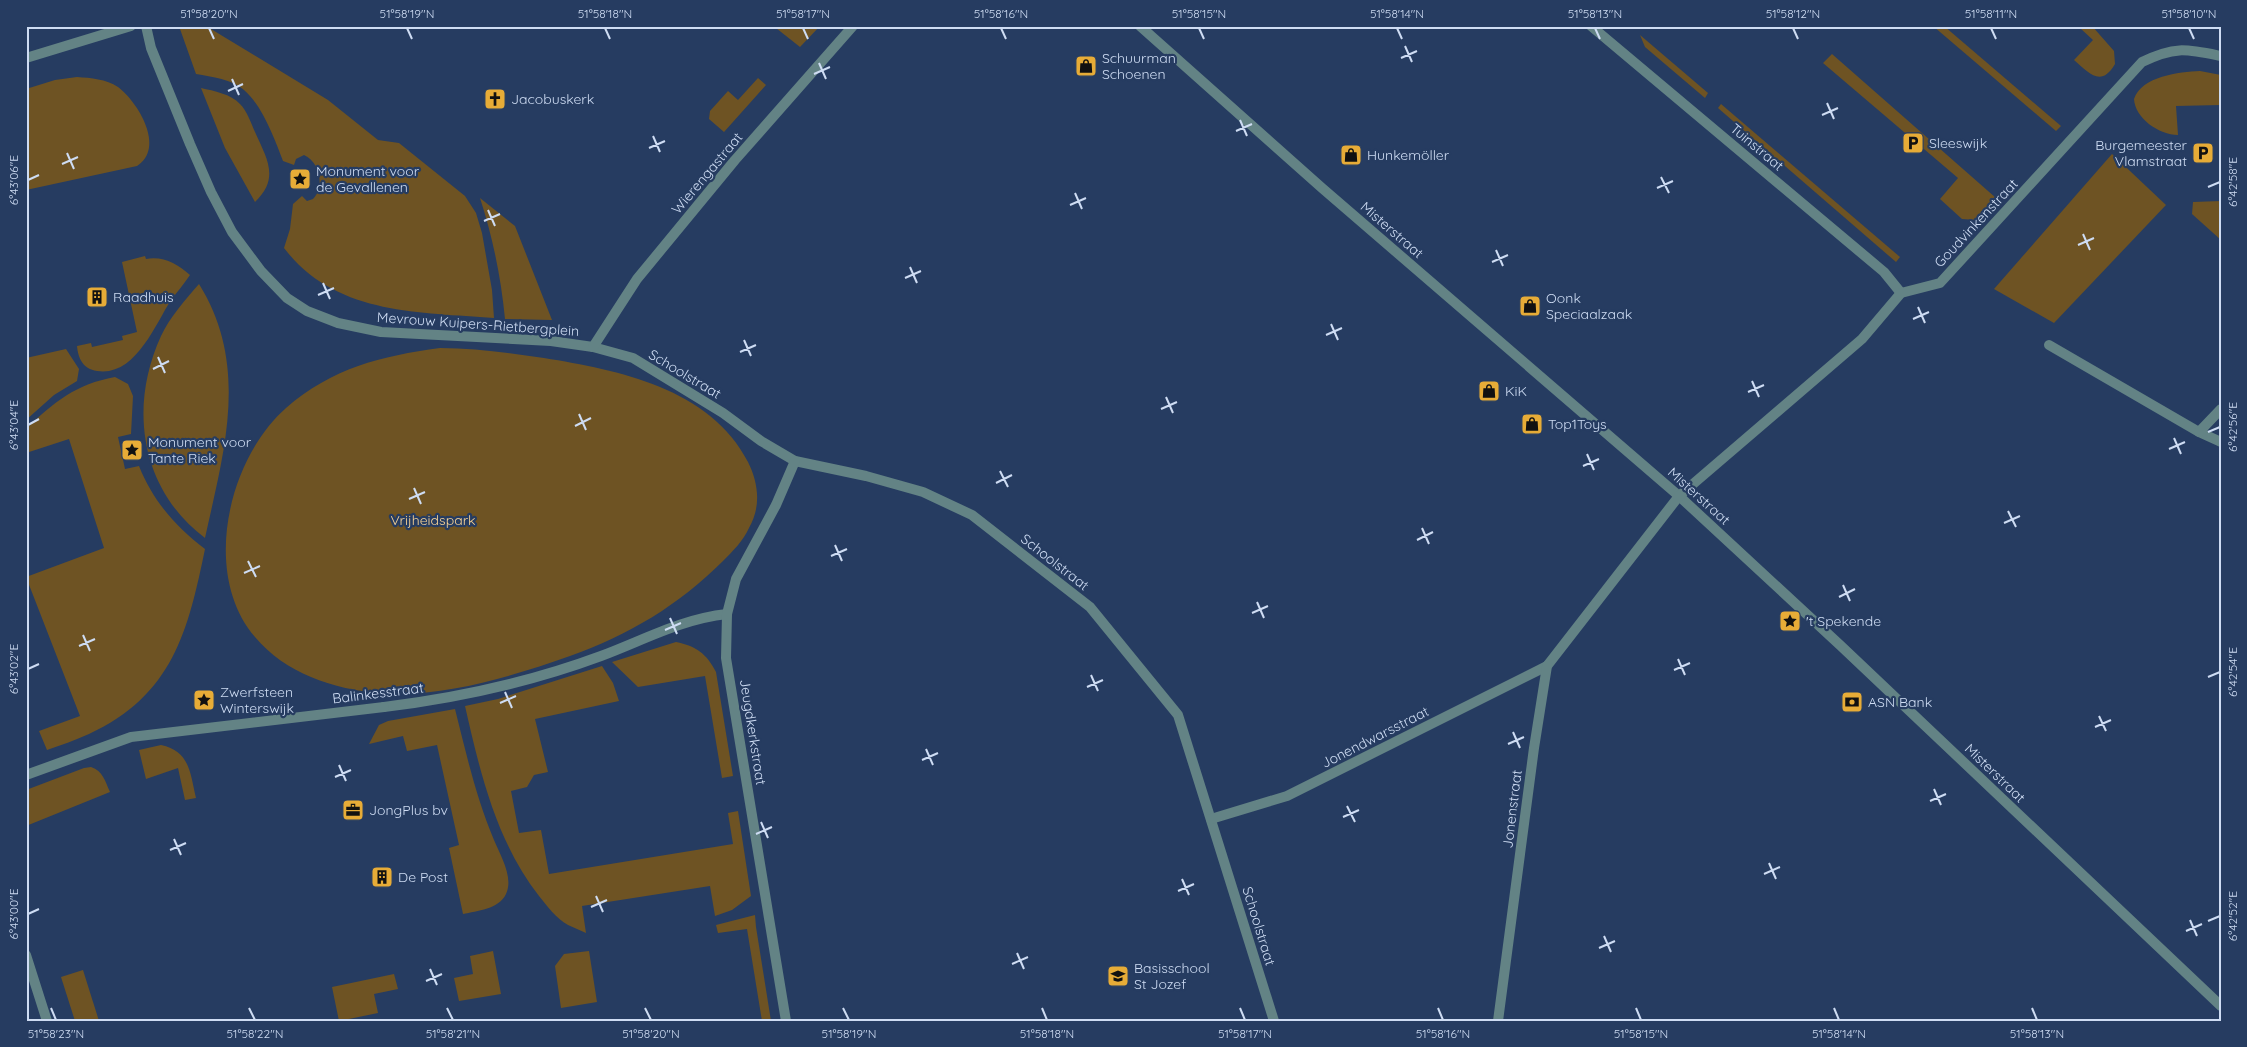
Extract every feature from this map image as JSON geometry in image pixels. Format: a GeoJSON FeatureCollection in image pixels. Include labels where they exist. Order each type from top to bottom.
{"type":"FeatureCollection","features":[{"type":"Feature","properties":{"kind":"street"},"geometry":{"type":"LineString","coordinates":[[26,58],[132,26]]}},
{"type":"Feature","properties":{"kind":"street","name":"Mevrouw Kuipers-Rietbergplein"},"geometry":{"type":"LineString","coordinates":[[146,26],[151,48],[211,192],[232,232],[261,272],[287,298],[307,312],[338,323],[381,332],[503,337],[593,347]]}},
{"type":"Feature","properties":{"kind":"street","name":"Wierengastraat"},"geometry":{"type":"LineString","coordinates":[[593,347],[637,279],[735,160],[853,26]]}},
{"type":"Feature","properties":{"kind":"street","name":"Misterstraat"},"geometry":{"type":"LineString","coordinates":[[1140,26],[1322,188],[1679,496],[1841,646],[2221,1006]]}},
{"type":"Feature","properties":{"kind":"street","name":"Tuinstraat"},"geometry":{"type":"LineString","coordinates":[[1591,26],[1884,272],[1901,293]]}},
{"type":"Feature","properties":{"kind":"street","name":"Goudvinkenstraat"},"geometry":{"type":"LineString","coordinates":[[1901,293],[1940,283],[2142,62],[2162,53],[2185,49],[2221,56]]}},
{"type":"Feature","properties":{"kind":"street"},"geometry":{"type":"LineString","coordinates":[[1679,496],[1862,339],[1901,293]]}},
{"type":"Feature","properties":{"kind":"street"},"geometry":{"type":"LineString","coordinates":[[2049,345],[2199,432],[2221,442]]}},
{"type":"Feature","properties":{"kind":"street","name":"Schoolstraat"},"geometry":{"type":"LineString","coordinates":[[593,347],[640,362],[723,413],[761,441],[795,461],[866,476],[923,492],[972,515],[1090,607],[1178,715],[1274,1021]]}},
{"type":"Feature","properties":{"kind":"street"},"geometry":{"type":"LineString","coordinates":[[2199,432],[2221,409]]}},
{"type":"Feature","properties":{"kind":"street","name":"Jeugdkerkstraat"},"geometry":{"type":"LineString","coordinates":[[786,1021],[726,658],[727,614],[736,579],[776,505],[795,461]]}},
{"type":"Feature","properties":{"kind":"street","name":"Jonenstraat"},"geometry":{"type":"LineString","coordinates":[[1498,1021],[1534,748],[1547,666],[1679,496]]}},
{"type":"Feature","properties":{"kind":"street","name":"Balinkesstraat"},"geometry":{"type":"LineString","coordinates":[[26,775],[131,737],[458,697],[601,656],[684,622],[727,614]]}},
{"type":"Feature","properties":{"kind":"street","name":"Jonendwarsstraat"},"geometry":{"type":"LineString","coordinates":[[1211,819],[1287,796],[1547,666]]}},
{"type":"Feature","properties":{"kind":"street"},"geometry":{"type":"LineString","coordinates":[[26,955],[47,1021]]}},
{"type":"Feature","properties":{"kind":"green space"},"geometry":{"type":"Polygon","coordinates":[[[176,26],[206,26],[328,100],[378,140],[399,143],[465,196],[476,213],[482,233],[492,290],[494,318],[436,314],[380,306],[353,298],[328,286],[305,270],[284,248],[290,229],[293,204],[302,196],[307,201],[313,199],[317,194],[320,182],[314,163],[304,155],[296,159],[294,165],[283,161],[272,133],[251,96],[234,83],[196,74],[180,29],[177,29],[176,26]]]}},
{"type":"Feature","properties":{"kind":"green space"},"geometry":{"type":"Polygon","coordinates":[[[777,26],[820,26],[800,47],[776,28],[777,26]]]}},
{"type":"Feature","properties":{"kind":"green space"},"geometry":{"type":"Polygon","coordinates":[[[1933,26],[1944,26],[2061,126],[2056,131],[1933,26]]]}},
{"type":"Feature","properties":{"kind":"green space"},"geometry":{"type":"Polygon","coordinates":[[[2082,26],[2092,26],[2114,51],[2115,64],[2105,75],[2095,76],[2074,60],[2093,40],[2080,28],[2082,26]]]}},
{"type":"Feature","properties":{"kind":"green space"},"geometry":{"type":"Polygon","coordinates":[[[1640,35],[1708,93],[1705,98],[1645,47],[1640,35]]]}},
{"type":"Feature","properties":{"kind":"green space"},"geometry":{"type":"Polygon","coordinates":[[[1832,54],[1996,198],[1976,220],[1962,219],[1940,199],[1958,178],[1823,63],[1832,54]]]}},
{"type":"Feature","properties":{"kind":"green space"},"geometry":{"type":"Polygon","coordinates":[[[2200,71],[2221,75],[2221,105],[2176,106],[2178,135],[2156,129],[2143,119],[2135,106],[2134,99],[2138,91],[2145,85],[2153,80],[2172,74],[2200,71]]]}},
{"type":"Feature","properties":{"kind":"green space"},"geometry":{"type":"Polygon","coordinates":[[[77,77],[93,78],[108,82],[126,94],[146,125],[149,148],[145,158],[137,166],[26,190],[26,89],[55,80],[77,77]]]}},
{"type":"Feature","properties":{"kind":"green space"},"geometry":{"type":"Polygon","coordinates":[[[758,78],[766,85],[724,132],[709,119],[710,111],[728,91],[738,100],[758,78]]]}},
{"type":"Feature","properties":{"kind":"green space"},"geometry":{"type":"Polygon","coordinates":[[[201,88],[222,93],[232,98],[249,117],[264,151],[269,168],[267,185],[255,202],[225,148],[201,88]]]}},
{"type":"Feature","properties":{"kind":"green space"},"geometry":{"type":"Polygon","coordinates":[[[1721,104],[1900,257],[1896,262],[1718,108],[1721,104]]]}},
{"type":"Feature","properties":{"kind":"green space"},"geometry":{"type":"Polygon","coordinates":[[[2112,154],[2166,205],[2054,323],[1994,289],[2112,154]]]}},
{"type":"Feature","properties":{"kind":"green space"},"geometry":{"type":"Polygon","coordinates":[[[480,198],[515,226],[552,320],[505,319],[496,258],[480,198]]]}},
{"type":"Feature","properties":{"kind":"green space"},"geometry":{"type":"Polygon","coordinates":[[[2221,201],[2221,240],[2192,214],[2193,202],[2221,201]]]}},
{"type":"Feature","properties":{"kind":"green space"},"geometry":{"type":"Polygon","coordinates":[[[145,256],[146,259],[153,258],[170,262],[190,275],[171,300],[151,335],[133,358],[122,366],[110,371],[92,370],[80,359],[77,346],[91,343],[92,347],[123,340],[122,336],[137,332],[122,262],[145,256]]]}},
{"type":"Feature","properties":{"kind":"green space"},"geometry":{"type":"Polygon","coordinates":[[[199,284],[215,315],[224,346],[228,377],[225,441],[205,538],[183,518],[166,496],[154,472],[147,446],[144,419],[145,391],[151,363],[161,336],[173,315],[199,284]]]}},
{"type":"Feature","properties":{"kind":"green space","name":"Vrijheidspark"},"geometry":{"type":"Polygon","coordinates":[[[440,348],[544,358],[602,369],[659,387],[686,400],[710,416],[731,437],[752,470],[757,504],[747,533],[734,550],[706,577],[671,605],[652,617],[592,648],[524,671],[452,689],[403,694],[344,688],[311,677],[295,669],[267,650],[255,637],[238,611],[229,582],[226,550],[228,518],[236,486],[249,456],[266,430],[286,408],[303,394],[321,383],[358,366],[377,360],[440,348]]]}},
{"type":"Feature","properties":{"kind":"green space"},"geometry":{"type":"Polygon","coordinates":[[[66,349],[79,369],[77,381],[54,395],[26,420],[26,358],[66,349]]]}},
{"type":"Feature","properties":{"kind":"green space"},"geometry":{"type":"Polygon","coordinates":[[[115,377],[128,384],[133,396],[131,434],[118,437],[125,469],[139,466],[158,502],[184,531],[205,549],[192,607],[183,633],[172,658],[158,680],[140,700],[117,718],[89,734],[47,750],[39,731],[80,716],[26,577],[104,548],[69,439],[26,453],[26,429],[46,410],[77,389],[115,377]]]}},
{"type":"Feature","properties":{"kind":"green space"},"geometry":{"type":"Polygon","coordinates":[[[676,642],[700,652],[709,660],[716,672],[733,776],[722,778],[705,676],[638,687],[612,662],[676,642]]]}},
{"type":"Feature","properties":{"kind":"green space"},"geometry":{"type":"Polygon","coordinates":[[[602,666],[613,683],[619,701],[535,719],[548,772],[534,775],[527,787],[511,791],[519,833],[541,830],[549,874],[733,844],[728,813],[738,811],[751,896],[732,910],[715,916],[710,886],[582,906],[586,933],[568,925],[552,912],[524,875],[511,852],[484,781],[465,706],[498,699],[602,666]]]}},
{"type":"Feature","properties":{"kind":"green space"},"geometry":{"type":"Polygon","coordinates":[[[455,709],[477,791],[505,866],[508,881],[506,894],[498,903],[481,910],[463,914],[449,848],[459,845],[437,745],[407,751],[403,736],[369,744],[379,725],[388,721],[455,709]]]}},
{"type":"Feature","properties":{"kind":"green space"},"geometry":{"type":"Polygon","coordinates":[[[161,745],[178,752],[187,764],[196,798],[185,800],[178,768],[146,779],[139,750],[161,745]]]}},
{"type":"Feature","properties":{"kind":"green space"},"geometry":{"type":"Polygon","coordinates":[[[91,767],[101,774],[110,792],[26,826],[26,790],[91,767]]]}},
{"type":"Feature","properties":{"kind":"green space"},"geometry":{"type":"Polygon","coordinates":[[[755,915],[771,1021],[762,1021],[747,929],[718,933],[716,925],[755,915]]]}},
{"type":"Feature","properties":{"kind":"green space"},"geometry":{"type":"Polygon","coordinates":[[[493,951],[501,994],[459,1001],[454,978],[473,974],[470,956],[493,951]]]}},
{"type":"Feature","properties":{"kind":"green space"},"geometry":{"type":"Polygon","coordinates":[[[589,951],[597,1002],[561,1008],[555,966],[564,954],[589,951]]]}},
{"type":"Feature","properties":{"kind":"green space"},"geometry":{"type":"Polygon","coordinates":[[[83,970],[99,1021],[75,1021],[61,977],[83,970]]]}},
{"type":"Feature","properties":{"kind":"green space"},"geometry":{"type":"Polygon","coordinates":[[[394,974],[398,989],[374,994],[378,1013],[339,1021],[332,987],[394,974]]]}},
{"type":"Feature","properties":{"kind":"place","name":"Schuurman Schoenen"},"geometry":{"type":"Point","coordinates":[1086,66]}},
{"type":"Feature","properties":{"kind":"place","name":"Jacobuskerk"},"geometry":{"type":"Point","coordinates":[495,99]}},
{"type":"Feature","properties":{"kind":"place","name":"Sleeswijk"},"geometry":{"type":"Point","coordinates":[1913,143]}},
{"type":"Feature","properties":{"kind":"place","name":"Burgemeester Vlamstraat"},"geometry":{"type":"Point","coordinates":[2203,153]}},
{"type":"Feature","properties":{"kind":"place","name":"Hunkemöller"},"geometry":{"type":"Point","coordinates":[1351,155]}},
{"type":"Feature","properties":{"kind":"place","name":"Monument voor de Gevallenen"},"geometry":{"type":"Point","coordinates":[300,179]}},
{"type":"Feature","properties":{"kind":"place","name":"Raadhuis"},"geometry":{"type":"Point","coordinates":[97,297]}},
{"type":"Feature","properties":{"kind":"place","name":"Oonk Speciaalzaak"},"geometry":{"type":"Point","coordinates":[1530,306]}},
{"type":"Feature","properties":{"kind":"place","name":"KiK"},"geometry":{"type":"Point","coordinates":[1489,391]}},
{"type":"Feature","properties":{"kind":"place","name":"Top1Toys"},"geometry":{"type":"Point","coordinates":[1532,424]}},
{"type":"Feature","properties":{"kind":"place","name":"Monument voor Tante Riek"},"geometry":{"type":"Point","coordinates":[132,450]}},
{"type":"Feature","properties":{"kind":"place","name":"'t Spekende"},"geometry":{"type":"Point","coordinates":[1790,621]}},
{"type":"Feature","properties":{"kind":"place","name":"Zwerfsteen Winterswijk"},"geometry":{"type":"Point","coordinates":[204,700]}},
{"type":"Feature","properties":{"kind":"place","name":"ASN Bank"},"geometry":{"type":"Point","coordinates":[1852,702]}},
{"type":"Feature","properties":{"kind":"place","name":"JongPlus bv"},"geometry":{"type":"Point","coordinates":[353,810]}},
{"type":"Feature","properties":{"kind":"place","name":"De Post"},"geometry":{"type":"Point","coordinates":[382,877]}},
{"type":"Feature","properties":{"kind":"place","name":"Basisschool St Jozef"},"geometry":{"type":"Point","coordinates":[1118,976]}}]}
